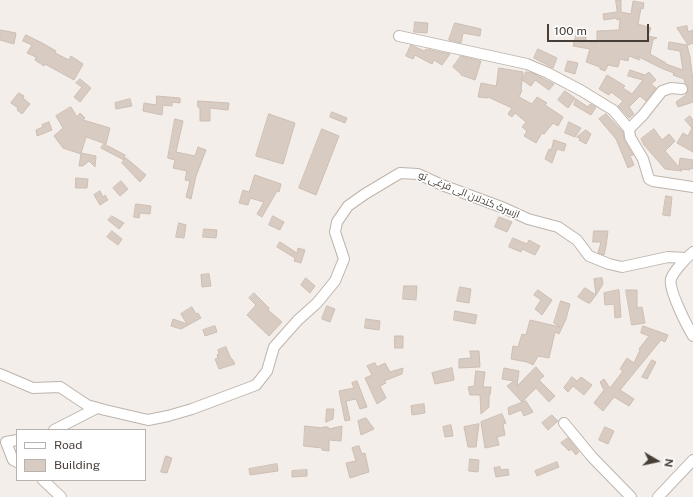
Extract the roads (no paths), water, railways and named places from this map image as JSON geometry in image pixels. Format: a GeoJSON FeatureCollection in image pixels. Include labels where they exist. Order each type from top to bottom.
{"type":"FeatureCollection","features":[{"type":"Feature","properties":{"kind":"street"},"geometry":{"type":"LineString","coordinates":[[399,36],[527,64],[548,73],[613,110],[629,129],[630,137],[643,159],[649,179],[653,181],[693,187]]}},
{"type":"Feature","properties":{"kind":"street"},"geometry":{"type":"LineString","coordinates":[[629,129],[643,115],[662,91],[671,88],[682,89]]}},
{"type":"Feature","properties":{"kind":"street","name":"ازسرک کندلان الی فرغی تو"},"geometry":{"type":"LineString","coordinates":[[0,374],[33,388],[60,387],[87,405],[148,420],[192,409],[256,385],[267,371],[274,347],[298,320],[317,303],[335,281],[344,259],[335,232],[337,222],[348,206],[400,173],[418,174],[528,219],[558,227],[577,240],[590,256],[609,264],[622,267],[668,257],[690,255]]}},
{"type":"Feature","properties":{"kind":"street"},"geometry":{"type":"LineString","coordinates":[[690,255],[671,278],[671,287],[693,336]]}},
{"type":"Feature","properties":{"kind":"street"},"geometry":{"type":"LineString","coordinates":[[56,429],[97,408]]}},
{"type":"Feature","properties":{"kind":"street"},"geometry":{"type":"LineString","coordinates":[[564,423],[592,457],[631,497]]}},
{"type":"Feature","properties":{"kind":"street"},"geometry":{"type":"LineString","coordinates":[[16,440],[6,442],[13,460],[16,462]]}},
{"type":"Feature","properties":{"kind":"street"},"geometry":{"type":"LineString","coordinates":[[658,497],[693,460]]}},
{"type":"Feature","properties":{"kind":"street"},"geometry":{"type":"LineString","coordinates":[[44,481],[61,497]]}}]}
